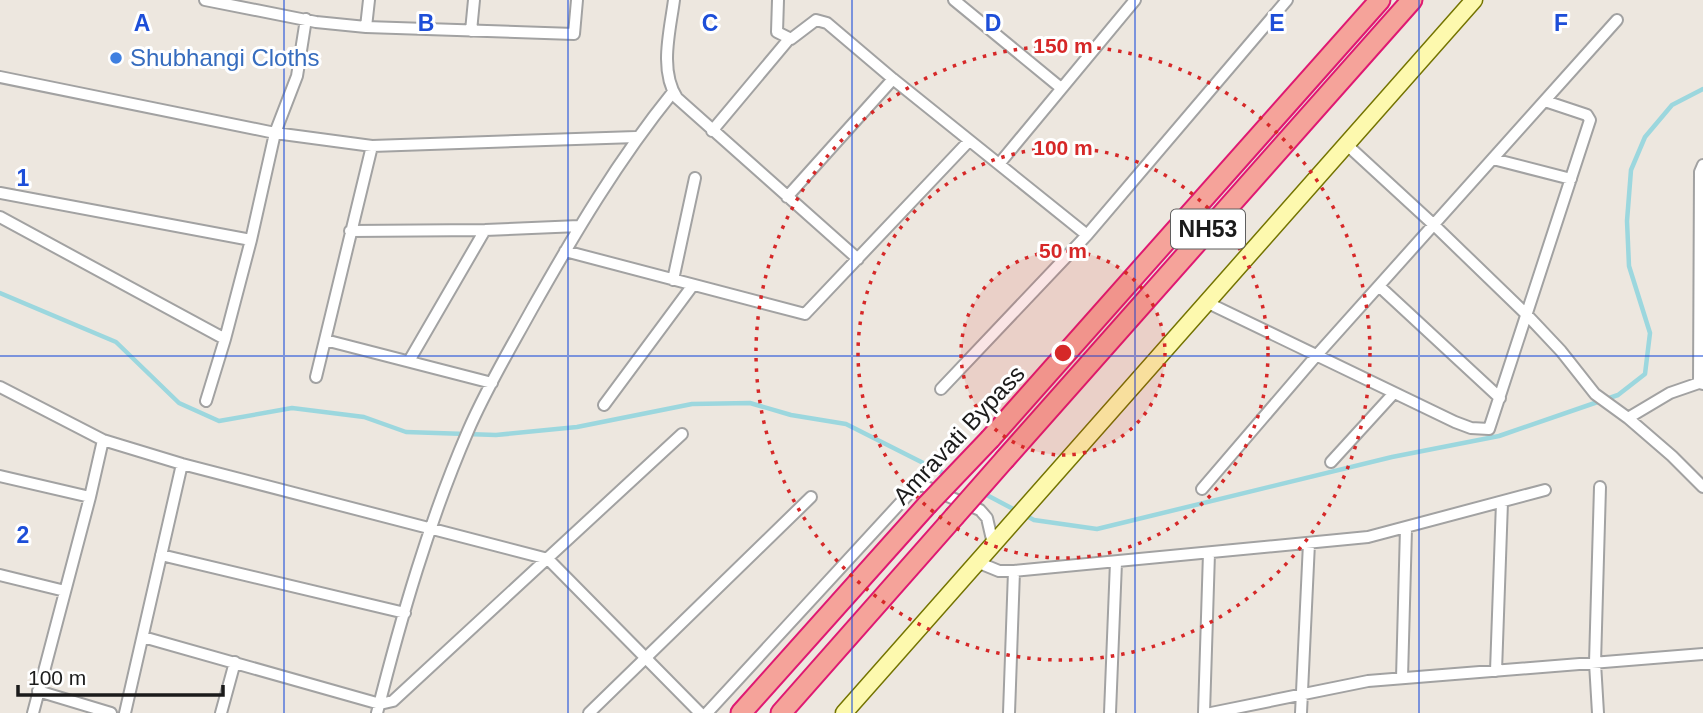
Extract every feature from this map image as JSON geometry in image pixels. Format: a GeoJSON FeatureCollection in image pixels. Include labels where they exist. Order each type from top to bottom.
{"type":"FeatureCollection","features":[{"type":"Feature","properties":{"kind":"highway","name":"Amravati Bypass"},"geometry":{"type":"LineString","coordinates":[[741,713],[990,439],[1380,0]]}},
{"type":"Feature","properties":{"kind":"highway","name":"Amravati Bypass"},"geometry":{"type":"LineString","coordinates":[[782,712],[1412,0]]}},
{"type":"Feature","properties":{"kind":"highway"},"geometry":{"type":"LineString","coordinates":[[1190,214],[1208,228]]}},
{"type":"Feature","properties":{"kind":"main road"},"geometry":{"type":"LineString","coordinates":[[844,713],[1474,0]]}},
{"type":"Feature","properties":{"kind":"street"},"geometry":{"type":"LineString","coordinates":[[205,0],[366,27],[574,34],[577,0]]}},
{"type":"Feature","properties":{"kind":"street"},"geometry":{"type":"LineString","coordinates":[[366,27],[369,0]]}},
{"type":"Feature","properties":{"kind":"street"},"geometry":{"type":"LineString","coordinates":[[471,31],[474,0]]}},
{"type":"Feature","properties":{"kind":"street"},"geometry":{"type":"LineString","coordinates":[[674,0],[667,63],[673,92],[712,131],[858,259]]}},
{"type":"Feature","properties":{"kind":"street"},"geometry":{"type":"LineString","coordinates":[[778,0],[776,30],[789,39]]}},
{"type":"Feature","properties":{"kind":"street"},"geometry":{"type":"LineString","coordinates":[[954,0],[1061,88]]}},
{"type":"Feature","properties":{"kind":"street"},"geometry":{"type":"LineString","coordinates":[[999,164],[1135,0]]}},
{"type":"Feature","properties":{"kind":"street"},"geometry":{"type":"LineString","coordinates":[[941,389],[1087,235],[1287,0]]}},
{"type":"Feature","properties":{"kind":"street"},"geometry":{"type":"LineString","coordinates":[[206,401],[251,240],[275,134],[297,76],[306,19]]}},
{"type":"Feature","properties":{"kind":"street"},"geometry":{"type":"LineString","coordinates":[[712,131],[789,39],[793,39],[816,20],[823,20],[1087,235]]}},
{"type":"Feature","properties":{"kind":"street"},"geometry":{"type":"LineString","coordinates":[[1202,489],[1316,356],[1617,20]]}},
{"type":"Feature","properties":{"kind":"street"},"geometry":{"type":"LineString","coordinates":[[0,77],[275,134],[372,146],[636,137]]}},
{"type":"Feature","properties":{"kind":"street"},"geometry":{"type":"LineString","coordinates":[[787,197],[893,79]]}},
{"type":"Feature","properties":{"kind":"street"},"geometry":{"type":"LineString","coordinates":[[379,708],[432,527],[468,430],[579,226],[636,137],[673,92]]}},
{"type":"Feature","properties":{"kind":"street"},"geometry":{"type":"LineString","coordinates":[[1206,302],[1464,426],[1486,430],[1491,426],[1590,118],[1545,101]]}},
{"type":"Feature","properties":{"kind":"street"},"geometry":{"type":"LineString","coordinates":[[565,251],[805,314],[970,141]]}},
{"type":"Feature","properties":{"kind":"street"},"geometry":{"type":"LineString","coordinates":[[1346,144],[1527,315],[1561,351],[1595,394],[1628,418],[1703,487]]}},
{"type":"Feature","properties":{"kind":"street"},"geometry":{"type":"LineString","coordinates":[[316,377],[372,146]]}},
{"type":"Feature","properties":{"kind":"street"},"geometry":{"type":"LineString","coordinates":[[1493,159],[1571,179]]}},
{"type":"Feature","properties":{"kind":"street"},"geometry":{"type":"LineString","coordinates":[[1628,418],[1670,393],[1701,384],[1700,172],[1703,165]]}},
{"type":"Feature","properties":{"kind":"street"},"geometry":{"type":"LineString","coordinates":[[673,280],[695,178]]}},
{"type":"Feature","properties":{"kind":"street"},"geometry":{"type":"LineString","coordinates":[[0,193],[251,240]]}},
{"type":"Feature","properties":{"kind":"street"},"geometry":{"type":"LineString","coordinates":[[0,217],[225,340]]}},
{"type":"Feature","properties":{"kind":"street"},"geometry":{"type":"LineString","coordinates":[[350,231],[579,226]]}},
{"type":"Feature","properties":{"kind":"street"},"geometry":{"type":"LineString","coordinates":[[409,362],[485,230]]}},
{"type":"Feature","properties":{"kind":"street"},"geometry":{"type":"LineString","coordinates":[[604,405],[693,285]]}},
{"type":"Feature","properties":{"kind":"street"},"geometry":{"type":"LineString","coordinates":[[1379,286],[1500,398]]}},
{"type":"Feature","properties":{"kind":"street"},"geometry":{"type":"LineString","coordinates":[[325,340],[492,383]]}},
{"type":"Feature","properties":{"kind":"street"},"geometry":{"type":"LineString","coordinates":[[0,387],[103,440],[182,464],[548,559],[700,713]]}},
{"type":"Feature","properties":{"kind":"street"},"geometry":{"type":"LineString","coordinates":[[1332,463],[1394,393]]}},
{"type":"Feature","properties":{"kind":"street"},"geometry":{"type":"LineString","coordinates":[[143,637],[235,662],[379,708],[393,701],[682,434]]}},
{"type":"Feature","properties":{"kind":"street"},"geometry":{"type":"LineString","coordinates":[[33,713],[103,440]]}},
{"type":"Feature","properties":{"kind":"street"},"geometry":{"type":"LineString","coordinates":[[125,713],[182,464]]}},
{"type":"Feature","properties":{"kind":"street"},"geometry":{"type":"LineString","coordinates":[[0,476],[90,497]]}},
{"type":"Feature","properties":{"kind":"street"},"geometry":{"type":"LineString","coordinates":[[707,713],[915,487],[922,485],[980,510],[987,518],[993,544]]}},
{"type":"Feature","properties":{"kind":"street"},"geometry":{"type":"LineString","coordinates":[[1598,713],[1595,663],[1600,487]]}},
{"type":"Feature","properties":{"kind":"street"},"geometry":{"type":"LineString","coordinates":[[977,562],[999,571],[1014,571],[1368,537],[1545,490]]}},
{"type":"Feature","properties":{"kind":"street"},"geometry":{"type":"LineString","coordinates":[[589,713],[811,497]]}},
{"type":"Feature","properties":{"kind":"street"},"geometry":{"type":"LineString","coordinates":[[1496,671],[1502,502]]}},
{"type":"Feature","properties":{"kind":"street"},"geometry":{"type":"LineString","coordinates":[[1402,678],[1406,528]]}},
{"type":"Feature","properties":{"kind":"street"},"geometry":{"type":"LineString","coordinates":[[1301,713],[1309,543]]}},
{"type":"Feature","properties":{"kind":"street"},"geometry":{"type":"LineString","coordinates":[[1205,713],[1209,553]]}},
{"type":"Feature","properties":{"kind":"street"},"geometry":{"type":"LineString","coordinates":[[161,555],[405,613]]}},
{"type":"Feature","properties":{"kind":"street"},"geometry":{"type":"LineString","coordinates":[[1110,713],[1116,562]]}},
{"type":"Feature","properties":{"kind":"street"},"geometry":{"type":"LineString","coordinates":[[1009,713],[1014,571]]}},
{"type":"Feature","properties":{"kind":"street"},"geometry":{"type":"LineString","coordinates":[[0,575],[65,591]]}},
{"type":"Feature","properties":{"kind":"street"},"geometry":{"type":"LineString","coordinates":[[1211,713],[1350,683],[1703,654]]}},
{"type":"Feature","properties":{"kind":"street"},"geometry":{"type":"LineString","coordinates":[[220,713],[235,662]]}},
{"type":"Feature","properties":{"kind":"street"},"geometry":{"type":"LineString","coordinates":[[38,691],[111,713]]}},
{"type":"Feature","properties":{"kind":"waterway"},"geometry":{"type":"LineString","coordinates":[[983,493],[1034,520],[1097,529],[1392,457],[1499,436],[1618,395],[1645,374],[1650,333],[1629,266],[1627,221],[1631,170],[1645,137],[1672,105],[1703,89]]}},
{"type":"Feature","properties":{"kind":"waterway"},"geometry":{"type":"LineString","coordinates":[[0,293],[116,342],[179,403],[219,421],[292,408],[364,417],[406,432],[496,435],[577,427],[692,404],[750,403],[791,415],[846,424],[947,475]]}},
{"type":"Feature","properties":{"kind":"place","name":"Shubhangi Cloths"},"geometry":{"type":"Point","coordinates":[116,58]}}]}
